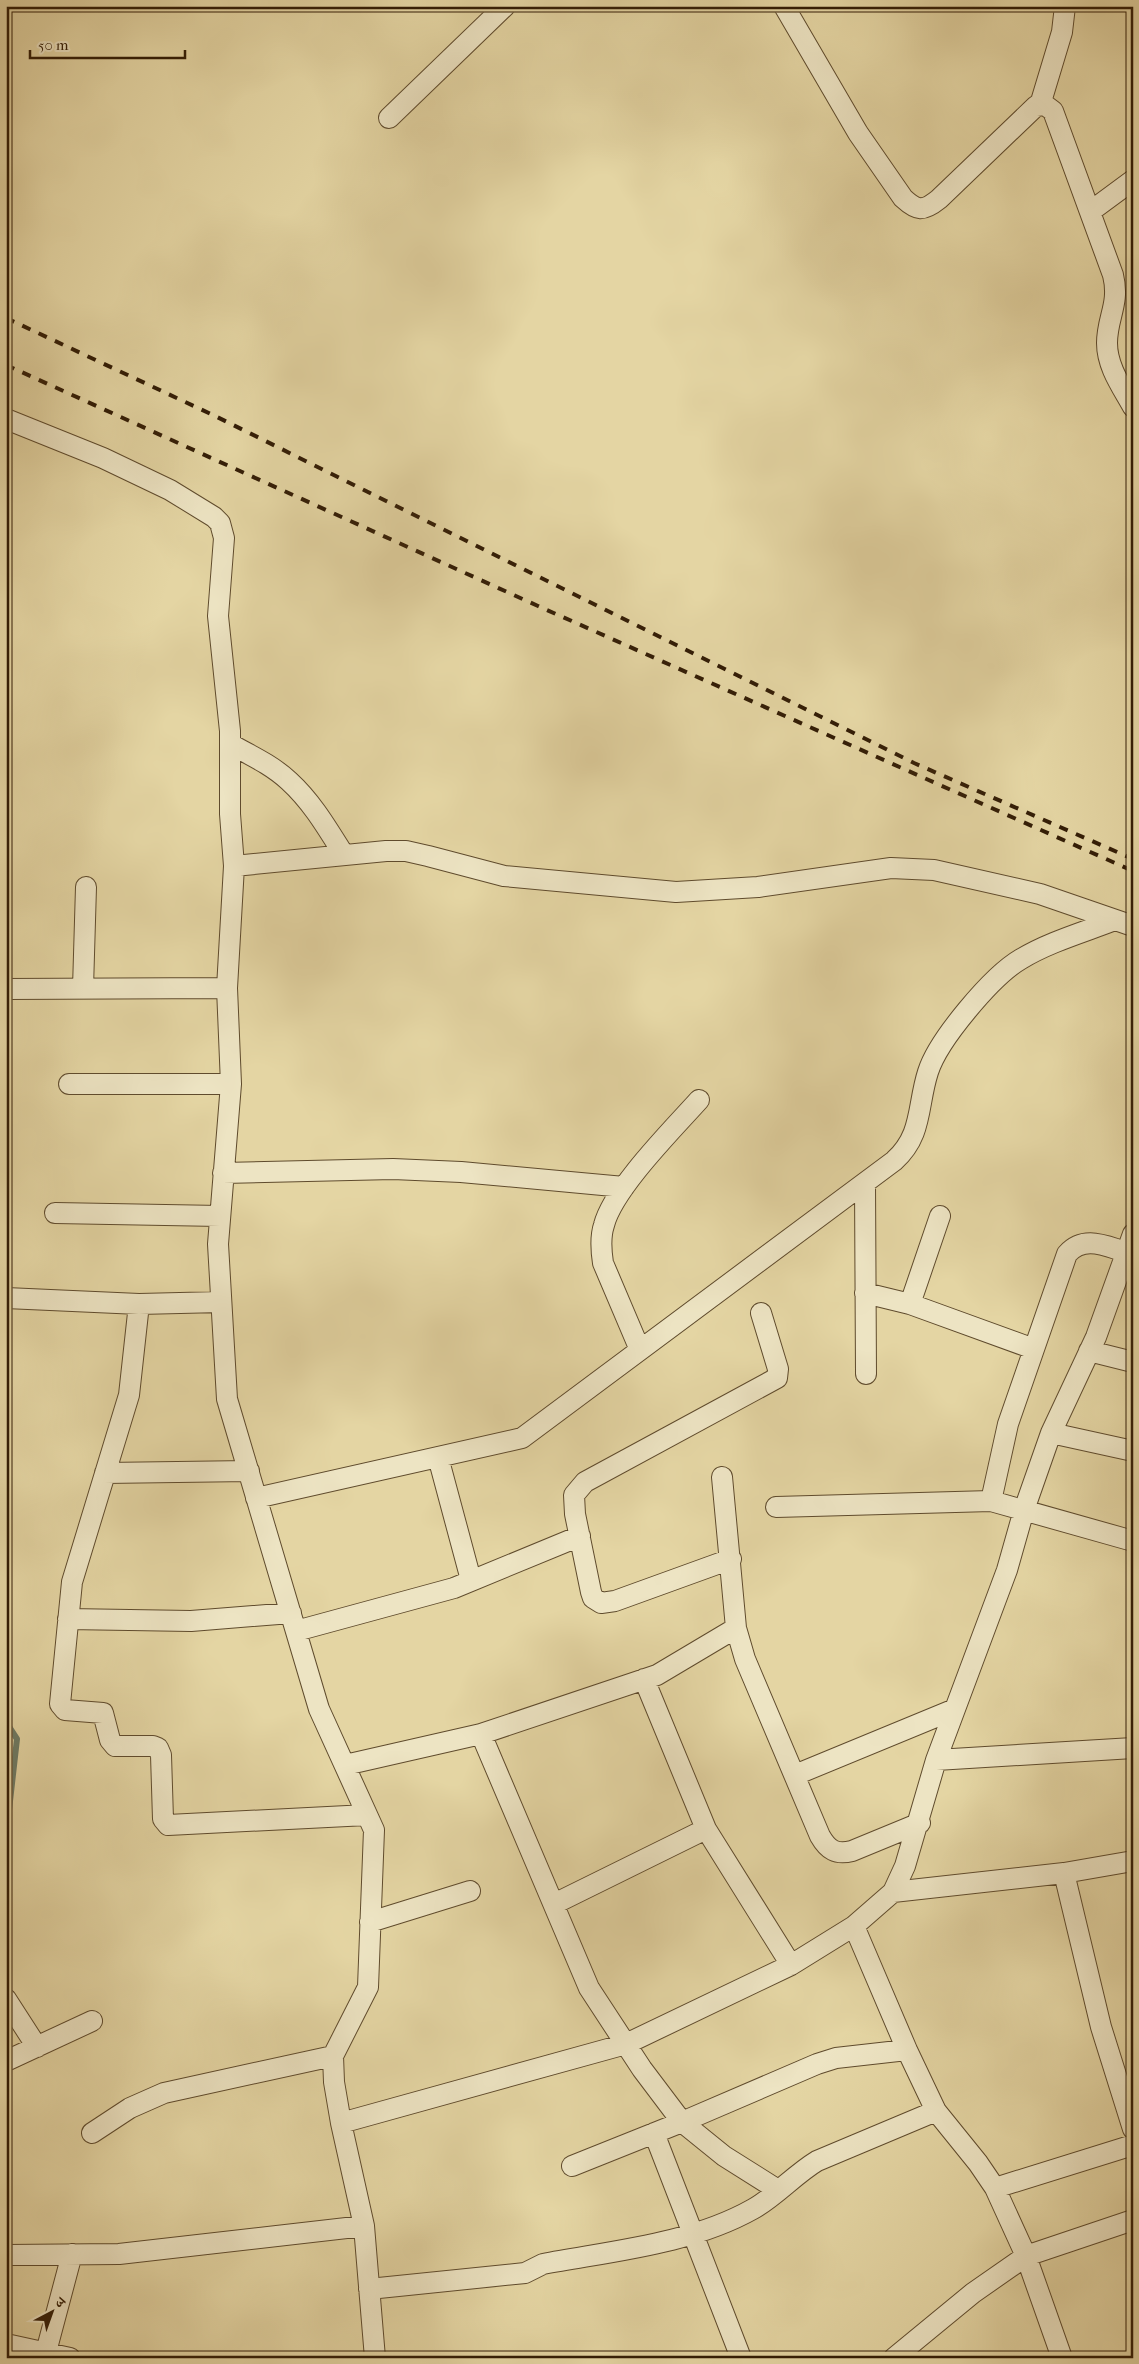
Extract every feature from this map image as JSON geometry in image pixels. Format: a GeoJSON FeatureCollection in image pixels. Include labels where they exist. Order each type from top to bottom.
{"type":"FeatureCollection","features":[{"type":"Feature","properties":{"kind":"street"},"geometry":{"type":"LineString","coordinates":[[389,118],[505,6]]}},
{"type":"Feature","properties":{"kind":"street"},"geometry":{"type":"LineString","coordinates":[[784,6],[858,133],[902,198],[919,209],[929,207],[1030,111],[1040,105],[1046,105],[1053,111],[1104,246],[1116,288],[1107,348],[1110,363],[1126,380],[1133,407]]}},
{"type":"Feature","properties":{"kind":"street"},"geometry":{"type":"LineString","coordinates":[[1040,105],[1062,32],[1065,6]]}},
{"type":"Feature","properties":{"kind":"street"},"geometry":{"type":"LineString","coordinates":[[1091,211],[1133,180]]}},
{"type":"Feature","properties":{"kind":"street"},"geometry":{"type":"LineString","coordinates":[[6,419],[103,458],[170,490],[205,511],[220,523],[224,538],[218,616],[226,677],[230,744],[230,814],[234,866],[227,988],[231,1084],[218,1244],[227,1399],[319,1709],[374,1830],[368,1987],[333,2056],[334,2082],[341,2123],[364,2226],[374,2358]]}},
{"type":"Feature","properties":{"kind":"street"},"geometry":{"type":"LineString","coordinates":[[230,744],[267,765],[288,780],[306,798],[344,855]]}},
{"type":"Feature","properties":{"kind":"street"},"geometry":{"type":"LineString","coordinates":[[234,866],[406,851],[504,876],[676,892],[758,888],[892,868],[926,869],[954,873],[1040,894],[1124,923]]}},
{"type":"Feature","properties":{"kind":"street"},"geometry":{"type":"LineString","coordinates":[[83,988],[86,887]]}},
{"type":"Feature","properties":{"kind":"street"},"geometry":{"type":"LineString","coordinates":[[256,1498],[522,1438],[894,1162],[908,1148],[914,1134],[924,1082],[932,1059],[958,1022],[1002,974],[1030,954],[1124,923]]}},
{"type":"Feature","properties":{"kind":"street"},"geometry":{"type":"LineString","coordinates":[[6,989],[227,988]]}},
{"type":"Feature","properties":{"kind":"street"},"geometry":{"type":"LineString","coordinates":[[69,1084],[231,1084]]}},
{"type":"Feature","properties":{"kind":"street"},"geometry":{"type":"LineString","coordinates":[[640,1350],[603,1263],[601,1250],[603,1226],[624,1187],[699,1100]]}},
{"type":"Feature","properties":{"kind":"street"},"geometry":{"type":"LineString","coordinates":[[223,1173],[374,1170],[461,1172],[624,1187]]}},
{"type":"Feature","properties":{"kind":"street"},"geometry":{"type":"LineString","coordinates":[[865,1183],[866,1374]]}},
{"type":"Feature","properties":{"kind":"street"},"geometry":{"type":"LineString","coordinates":[[55,1213],[220,1216]]}},
{"type":"Feature","properties":{"kind":"street"},"geometry":{"type":"LineString","coordinates":[[910,1304],[940,1216]]}},
{"type":"Feature","properties":{"kind":"street"},"geometry":{"type":"LineString","coordinates":[[341,2123],[626,2044],[791,1965],[854,1926],[893,1892],[905,1866],[920,1823],[936,1760],[1007,1570],[1024,1510],[1051,1434],[1096,1337],[1129,1243],[1089,1242],[1076,1246],[1063,1262],[1004,1436],[992,1501]]}},
{"type":"Feature","properties":{"kind":"street"},"geometry":{"type":"LineString","coordinates":[[866,1293],[910,1304],[1034,1349]]}},
{"type":"Feature","properties":{"kind":"street"},"geometry":{"type":"LineString","coordinates":[[6,1298],[138,1304],[222,1302]]}},
{"type":"Feature","properties":{"kind":"street"},"geometry":{"type":"LineString","coordinates":[[138,1304],[129,1395],[74,1574],[60,1704],[65,1710],[103,1713],[106,1716],[110,1740],[115,1746],[158,1748],[161,1755],[163,1819],[165,1823],[173,1826],[367,1815]]}},
{"type":"Feature","properties":{"kind":"street"},"geometry":{"type":"LineString","coordinates":[[731,1559],[614,1601],[601,1603],[593,1598],[591,1592],[574,1495],[585,1482],[777,1378],[778,1369],[761,1313]]}},
{"type":"Feature","properties":{"kind":"street"},"geometry":{"type":"LineString","coordinates":[[1089,1351],[1133,1362]]}},
{"type":"Feature","properties":{"kind":"street"},"geometry":{"type":"LineString","coordinates":[[1051,1434],[1133,1451]]}},
{"type":"Feature","properties":{"kind":"street"},"geometry":{"type":"LineString","coordinates":[[438,1457],[471,1580]]}},
{"type":"Feature","properties":{"kind":"street"},"geometry":{"type":"LineString","coordinates":[[105,1473],[249,1471]]}},
{"type":"Feature","properties":{"kind":"street"},"geometry":{"type":"LineString","coordinates":[[722,1477],[736,1628],[745,1659],[820,1836],[826,1846],[842,1854],[920,1823]]}},
{"type":"Feature","properties":{"kind":"street"},"geometry":{"type":"LineString","coordinates":[[776,1507],[992,1501],[1133,1541]]}},
{"type":"Feature","properties":{"kind":"street"},"geometry":{"type":"LineString","coordinates":[[68,1619],[137,1622],[293,1622],[454,1588],[580,1536]]}},
{"type":"Feature","properties":{"kind":"street"},"geometry":{"type":"LineString","coordinates":[[345,1766],[481,1734],[657,1675],[736,1628]]}},
{"type":"Feature","properties":{"kind":"street"},"geometry":{"type":"LineString","coordinates":[[644,1679],[706,1829],[791,1965]]}},
{"type":"Feature","properties":{"kind":"street"},"geometry":{"type":"LineString","coordinates":[[795,1775],[955,1709]]}},
{"type":"Feature","properties":{"kind":"street"},"geometry":{"type":"LineString","coordinates":[[481,1734],[590,1988],[626,2044],[682,2122],[724,2156],[778,2190]]}},
{"type":"Feature","properties":{"kind":"street"},"geometry":{"type":"LineString","coordinates":[[936,1760],[1133,1748]]}},
{"type":"Feature","properties":{"kind":"street"},"geometry":{"type":"LineString","coordinates":[[554,1904],[706,1829]]}},
{"type":"Feature","properties":{"kind":"street"},"geometry":{"type":"LineString","coordinates":[[893,1892],[1064,1873],[1133,1861]]}},
{"type":"Feature","properties":{"kind":"street"},"geometry":{"type":"LineString","coordinates":[[1064,1873],[1101,2027],[1133,2129]]}},
{"type":"Feature","properties":{"kind":"street"},"geometry":{"type":"LineString","coordinates":[[370,1922],[470,1891]]}},
{"type":"Feature","properties":{"kind":"street"},"geometry":{"type":"LineString","coordinates":[[854,1926],[907,2050],[936,2111],[978,2163],[995,2188],[1026,2256],[1062,2358]]}},
{"type":"Feature","properties":{"kind":"street"},"geometry":{"type":"LineString","coordinates":[[6,1998],[37,2047]]}},
{"type":"Feature","properties":{"kind":"street"},"geometry":{"type":"LineString","coordinates":[[6,2061],[92,2022]]}},
{"type":"Feature","properties":{"kind":"street"},"geometry":{"type":"LineString","coordinates":[[572,2166],[682,2122],[817,2064],[836,2058],[907,2050]]}},
{"type":"Feature","properties":{"kind":"street"},"geometry":{"type":"LineString","coordinates":[[92,2133],[130,2108],[164,2093],[333,2056]]}},
{"type":"Feature","properties":{"kind":"street"},"geometry":{"type":"LineString","coordinates":[[369,2289],[525,2273],[543,2264],[694,2234],[754,2208],[801,2171],[817,2161],[936,2111]]}},
{"type":"Feature","properties":{"kind":"street"},"geometry":{"type":"LineString","coordinates":[[654,2133],[741,2358]]}},
{"type":"Feature","properties":{"kind":"street"},"geometry":{"type":"LineString","coordinates":[[995,2188],[1133,2145]]}},
{"type":"Feature","properties":{"kind":"street"},"geometry":{"type":"LineString","coordinates":[[894,2358],[972,2293],[1026,2256],[1133,2220]]}},
{"type":"Feature","properties":{"kind":"street"},"geometry":{"type":"LineString","coordinates":[[6,2254],[119,2254],[364,2226]]}},
{"type":"Feature","properties":{"kind":"street"},"geometry":{"type":"LineString","coordinates":[[46,2352],[72,2254]]}},
{"type":"Feature","properties":{"kind":"street"},"geometry":{"type":"LineString","coordinates":[[6,2344],[70,2358]]}},
{"type":"Feature","properties":{"kind":"waterway"},"geometry":{"type":"LineString","coordinates":[[6,1722],[17,1739],[9,1810],[6,1813]]}},
{"type":"Feature","properties":{"kind":"railway"},"geometry":{"type":"LineString","coordinates":[[6,318],[213,415],[914,763],[1133,859]]}},
{"type":"Feature","properties":{"kind":"railway"},"geometry":{"type":"LineString","coordinates":[[6,365],[538,606],[1133,871]]}}]}
